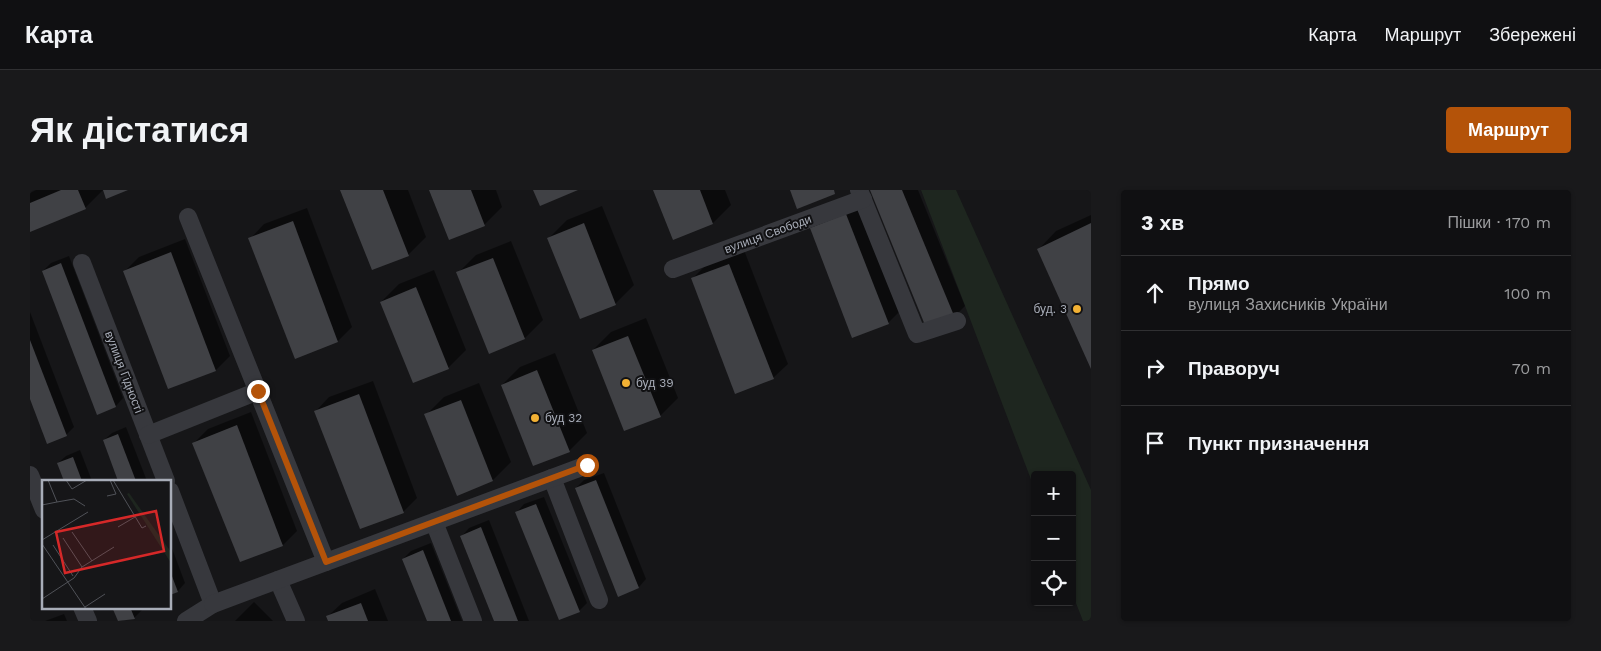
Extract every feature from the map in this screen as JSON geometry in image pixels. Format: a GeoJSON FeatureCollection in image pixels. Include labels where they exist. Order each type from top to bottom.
{"type":"FeatureCollection","features":[{"type":"Feature","properties":{"kind":"street","name":"вулиця Свободи"},"geometry":{"type":"LineString","coordinates":[[673,269],[861,195]]}},
{"type":"Feature","properties":{"kind":"street"},"geometry":{"type":"LineString","coordinates":[[861,195],[917,334],[957,321]]}},
{"type":"Feature","properties":{"kind":"street"},"geometry":{"type":"LineString","coordinates":[[188,217],[326,562]]}},
{"type":"Feature","properties":{"kind":"street","name":"вулиця Гідності"},"geometry":{"type":"LineString","coordinates":[[82,263],[166,480]]}},
{"type":"Feature","properties":{"kind":"street"},"geometry":{"type":"LineString","coordinates":[[148,434],[258,391]]}},
{"type":"Feature","properties":{"kind":"street"},"geometry":{"type":"LineString","coordinates":[[186,621],[213,604],[587,465]]}},
{"type":"Feature","properties":{"kind":"street"},"geometry":{"type":"LineString","coordinates":[[30,475],[42,505]]}},
{"type":"Feature","properties":{"kind":"street"},"geometry":{"type":"LineString","coordinates":[[552,478],[598,600]]}},
{"type":"Feature","properties":{"kind":"street"},"geometry":{"type":"LineString","coordinates":[[171,494],[213,604]]}},
{"type":"Feature","properties":{"kind":"street"},"geometry":{"type":"LineString","coordinates":[[434,522],[474,621]]}},
{"type":"Feature","properties":{"kind":"street"},"geometry":{"type":"LineString","coordinates":[[278,580],[296,621]]}},
{"type":"Feature","properties":{"kind":"street"},"geometry":{"type":"LineString","coordinates":[[82,608],[88,621]]}},
{"type":"Feature","properties":{"kind":"shaded area"},"geometry":{"type":"Polygon","coordinates":[[[921,190],[956,190],[1091,490],[1091,621],[1083,621],[1076,603],[1076,471],[1031,471],[1031,479],[921,190]]]}},
{"type":"Feature","properties":{"kind":"building"},"geometry":{"type":"Polygon","coordinates":[[[61,190],[78,190],[86,209],[30,232],[30,203],[61,190]]]}},
{"type":"Feature","properties":{"kind":"building"},"geometry":{"type":"Polygon","coordinates":[[[103,190],[128,190],[106,199],[103,190]]]}},
{"type":"Feature","properties":{"kind":"building"},"geometry":{"type":"Polygon","coordinates":[[[340,190],[383,190],[409,256],[372,270],[340,190]]]}},
{"type":"Feature","properties":{"kind":"building"},"geometry":{"type":"Polygon","coordinates":[[[429,190],[471,190],[485,226],[449,240],[429,190]]]}},
{"type":"Feature","properties":{"kind":"building"},"geometry":{"type":"Polygon","coordinates":[[[533,190],[578,190],[540,206],[533,190]]]}},
{"type":"Feature","properties":{"kind":"building"},"geometry":{"type":"Polygon","coordinates":[[[653,190],[700,190],[713,224],[673,240],[653,190]]]}},
{"type":"Feature","properties":{"kind":"building"},"geometry":{"type":"Polygon","coordinates":[[[790,190],[834,190],[835,194],[797,209],[790,190]]]}},
{"type":"Feature","properties":{"kind":"building"},"geometry":{"type":"Polygon","coordinates":[[[870,190],[902,190],[955,318],[927,330],[870,190]]]}},
{"type":"Feature","properties":{"kind":"building"},"geometry":{"type":"Polygon","coordinates":[[[846,214],[889,324],[852,338],[810,228],[846,214]]]}},
{"type":"Feature","properties":{"kind":"building"},"geometry":{"type":"Polygon","coordinates":[[[293,221],[338,342],[295,359],[248,238],[293,221]]]}},
{"type":"Feature","properties":{"kind":"building"},"geometry":{"type":"Polygon","coordinates":[[[584,223],[616,305],[580,319],[547,238],[584,223]]]}},
{"type":"Feature","properties":{"kind":"building","name":"буд. 3"},"geometry":{"type":"Polygon","coordinates":[[[1091,223],[1091,369],[1037,249],[1091,223]]]}},
{"type":"Feature","properties":{"kind":"building"},"geometry":{"type":"Polygon","coordinates":[[[171,252],[216,371],[168,389],[123,271],[171,252]]]}},
{"type":"Feature","properties":{"kind":"building"},"geometry":{"type":"Polygon","coordinates":[[[493,258],[525,339],[489,354],[456,272],[493,258]]]}},
{"type":"Feature","properties":{"kind":"building"},"geometry":{"type":"Polygon","coordinates":[[[61,263],[116,407],[97,415],[42,271],[61,263]]]}},
{"type":"Feature","properties":{"kind":"building"},"geometry":{"type":"Polygon","coordinates":[[[729,264],[774,379],[735,394],[691,278],[729,264]]]}},
{"type":"Feature","properties":{"kind":"building"},"geometry":{"type":"Polygon","coordinates":[[[416,287],[449,369],[413,383],[380,302],[416,287]]]}},
{"type":"Feature","properties":{"kind":"building","name":"буд 39"},"geometry":{"type":"Polygon","coordinates":[[[628,336],[661,417],[624,431],[592,350],[628,336]]]}},
{"type":"Feature","properties":{"kind":"building"},"geometry":{"type":"Polygon","coordinates":[[[30,340],[67,436],[47,444],[30,399],[30,340]]]}},
{"type":"Feature","properties":{"kind":"building","name":"буд 32"},"geometry":{"type":"Polygon","coordinates":[[[537,370],[570,452],[533,466],[501,385],[537,370]]]}},
{"type":"Feature","properties":{"kind":"building"},"geometry":{"type":"Polygon","coordinates":[[[359,394],[404,513],[360,529],[314,411],[359,394]]]}},
{"type":"Feature","properties":{"kind":"building"},"geometry":{"type":"Polygon","coordinates":[[[461,400],[493,481],[457,496],[424,414],[461,400]]]}},
{"type":"Feature","properties":{"kind":"building"},"geometry":{"type":"Polygon","coordinates":[[[237,425],[283,546],[240,562],[192,443],[237,425]]]}},
{"type":"Feature","properties":{"kind":"building"},"geometry":{"type":"Polygon","coordinates":[[[118,434],[136,480],[118,480],[103,440],[118,434]]]}},
{"type":"Feature","properties":{"kind":"building"},"geometry":{"type":"Polygon","coordinates":[[[73,457],[82,480],[64,480],[57,463],[73,457]]]}},
{"type":"Feature","properties":{"kind":"building"},"geometry":{"type":"Polygon","coordinates":[[[596,480],[639,588],[618,597],[575,488],[596,480]]]}},
{"type":"Feature","properties":{"kind":"building"},"geometry":{"type":"Polygon","coordinates":[[[536,504],[580,612],[559,620],[515,512],[536,504]]]}},
{"type":"Feature","properties":{"kind":"building"},"geometry":{"type":"Polygon","coordinates":[[[481,527],[518,621],[494,621],[460,536],[481,527]]]}},
{"type":"Feature","properties":{"kind":"building"},"geometry":{"type":"Polygon","coordinates":[[[423,550],[451,621],[427,621],[402,559],[423,550]]]}},
{"type":"Feature","properties":{"kind":"building"},"geometry":{"type":"Polygon","coordinates":[[[171,574],[178,592],[171,595],[171,574]]]}},
{"type":"Feature","properties":{"kind":"building"},"geometry":{"type":"Polygon","coordinates":[[[361,603],[368,621],[328,621],[326,616],[361,603]]]}},
{"type":"Feature","properties":{"kind":"building"},"geometry":{"type":"Polygon","coordinates":[[[112,608],[130,608],[135,619],[118,621],[112,608]]]}},
{"type":"Feature","properties":{"kind":"place","name":"буд. 3"},"geometry":{"type":"Point","coordinates":[1077,309]}},
{"type":"Feature","properties":{"kind":"place","name":"буд 39"},"geometry":{"type":"Point","coordinates":[626,383]}},
{"type":"Feature","properties":{"kind":"place","name":"буд 32"},"geometry":{"type":"Point","coordinates":[535,418]}},
{"type":"Feature","properties":{"kind":"route"},"geometry":{"type":"LineString","coordinates":[[258,391],[326,562],[587,465]]}}]}
